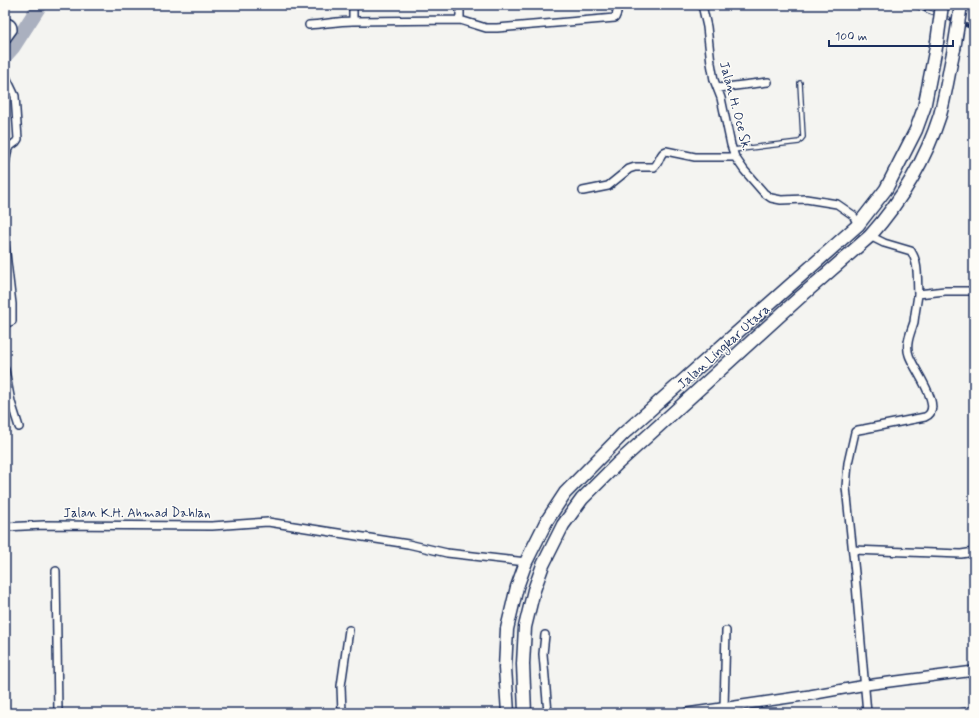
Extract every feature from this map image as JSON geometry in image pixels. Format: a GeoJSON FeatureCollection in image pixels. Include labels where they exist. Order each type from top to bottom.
{"type":"FeatureCollection","features":[{"type":"Feature","properties":{"kind":"main road","name":"Jalan Lingkar Utara"},"geometry":{"type":"LineString","coordinates":[[508,713],[505,668],[507,635],[517,587],[526,562],[546,522],[565,493],[604,452],[787,287],[858,226],[886,188],[916,130],[924,108],[937,42],[942,5]]}},
{"type":"Feature","properties":{"kind":"main road","name":"Jalan Lingkar Utara"},"geometry":{"type":"LineString","coordinates":[[525,713],[523,664],[524,636],[534,590],[563,525],[582,499],[617,464],[798,299],[870,236],[904,193],[931,138],[940,114],[954,49],[961,5]]}},
{"type":"Feature","properties":{"kind":"main road"},"geometry":{"type":"LineString","coordinates":[[916,130],[931,138]]}},
{"type":"Feature","properties":{"kind":"main road"},"geometry":{"type":"LineString","coordinates":[[787,287],[798,299]]}},
{"type":"Feature","properties":{"kind":"main road"},"geometry":{"type":"LineString","coordinates":[[604,452],[617,464]]}},
{"type":"Feature","properties":{"kind":"main road"},"geometry":{"type":"LineString","coordinates":[[507,635],[524,636]]}},
{"type":"Feature","properties":{"kind":"street"},"geometry":{"type":"LineString","coordinates":[[353,5],[353,21]]}},
{"type":"Feature","properties":{"kind":"street"},"geometry":{"type":"LineString","coordinates":[[460,5],[460,20]]}},
{"type":"Feature","properties":{"kind":"street"},"geometry":{"type":"LineString","coordinates":[[309,25],[340,21],[460,20],[486,28],[497,28],[615,18],[617,13],[615,5]]}},
{"type":"Feature","properties":{"kind":"street","name":"Jalan H. Oce Sk."},"geometry":{"type":"LineString","coordinates":[[702,5],[707,27],[713,76],[718,88],[734,153],[744,170],[756,185],[771,198],[781,200],[806,199],[837,204],[853,215],[858,226]]}},
{"type":"Feature","properties":{"kind":"street"},"geometry":{"type":"LineString","coordinates":[[5,21],[10,23],[13,30],[5,41]]}},
{"type":"Feature","properties":{"kind":"street"},"geometry":{"type":"LineString","coordinates":[[5,75],[15,96],[18,139],[8,148],[5,164]]}},
{"type":"Feature","properties":{"kind":"street"},"geometry":{"type":"LineString","coordinates":[[718,88],[768,82]]}},
{"type":"Feature","properties":{"kind":"street"},"geometry":{"type":"LineString","coordinates":[[583,191],[608,186],[635,166],[654,167],[659,162],[662,153],[666,151],[695,157],[734,153]]}},
{"type":"Feature","properties":{"kind":"street"},"geometry":{"type":"LineString","coordinates":[[867,713],[866,685],[859,629],[853,550],[846,487],[848,463],[855,432],[858,430],[925,417],[929,415],[931,410],[927,388],[912,362],[907,347],[914,322],[918,294],[914,255],[911,251],[897,248],[870,236]]}},
{"type":"Feature","properties":{"kind":"street"},"geometry":{"type":"LineString","coordinates":[[5,245],[12,305],[12,321],[5,324]]}},
{"type":"Feature","properties":{"kind":"street"},"geometry":{"type":"LineString","coordinates":[[918,294],[945,291],[974,291]]}},
{"type":"Feature","properties":{"kind":"street"},"geometry":{"type":"LineString","coordinates":[[5,370],[11,402],[20,427]]}},
{"type":"Feature","properties":{"kind":"street","name":"Jalan K.H. Ahmad Dahlan"},"geometry":{"type":"LineString","coordinates":[[5,527],[44,525],[212,526],[268,522],[408,544],[447,554],[526,562]]}},
{"type":"Feature","properties":{"kind":"street"},"geometry":{"type":"LineString","coordinates":[[853,550],[961,554],[974,552]]}},
{"type":"Feature","properties":{"kind":"street"},"geometry":{"type":"LineString","coordinates":[[56,571],[58,713]]}},
{"type":"Feature","properties":{"kind":"street"},"geometry":{"type":"LineString","coordinates":[[342,713],[341,686],[349,630]]}},
{"type":"Feature","properties":{"kind":"street"},"geometry":{"type":"LineString","coordinates":[[724,708],[726,631]]}},
{"type":"Feature","properties":{"kind":"street"},"geometry":{"type":"LineString","coordinates":[[545,635],[543,654],[548,713]]}},
{"type":"Feature","properties":{"kind":"street"},"geometry":{"type":"LineString","coordinates":[[687,713],[810,695],[866,685],[974,671]]}},
{"type":"Feature","properties":{"kind":"lane"},"geometry":{"type":"LineString","coordinates":[[734,153],[799,142],[803,137],[800,83]]}},
{"type":"Feature","properties":{"kind":"waterway"},"geometry":{"type":"LineString","coordinates":[[5,56],[13,47],[40,5]]}},
{"type":"Feature","properties":{"kind":"waterway"},"geometry":{"type":"LineString","coordinates":[[953,713],[962,709],[974,707]]}},
{"type":"Feature","properties":{"kind":"railway"},"geometry":{"type":"LineString","coordinates":[[911,5],[974,28]]}}]}
